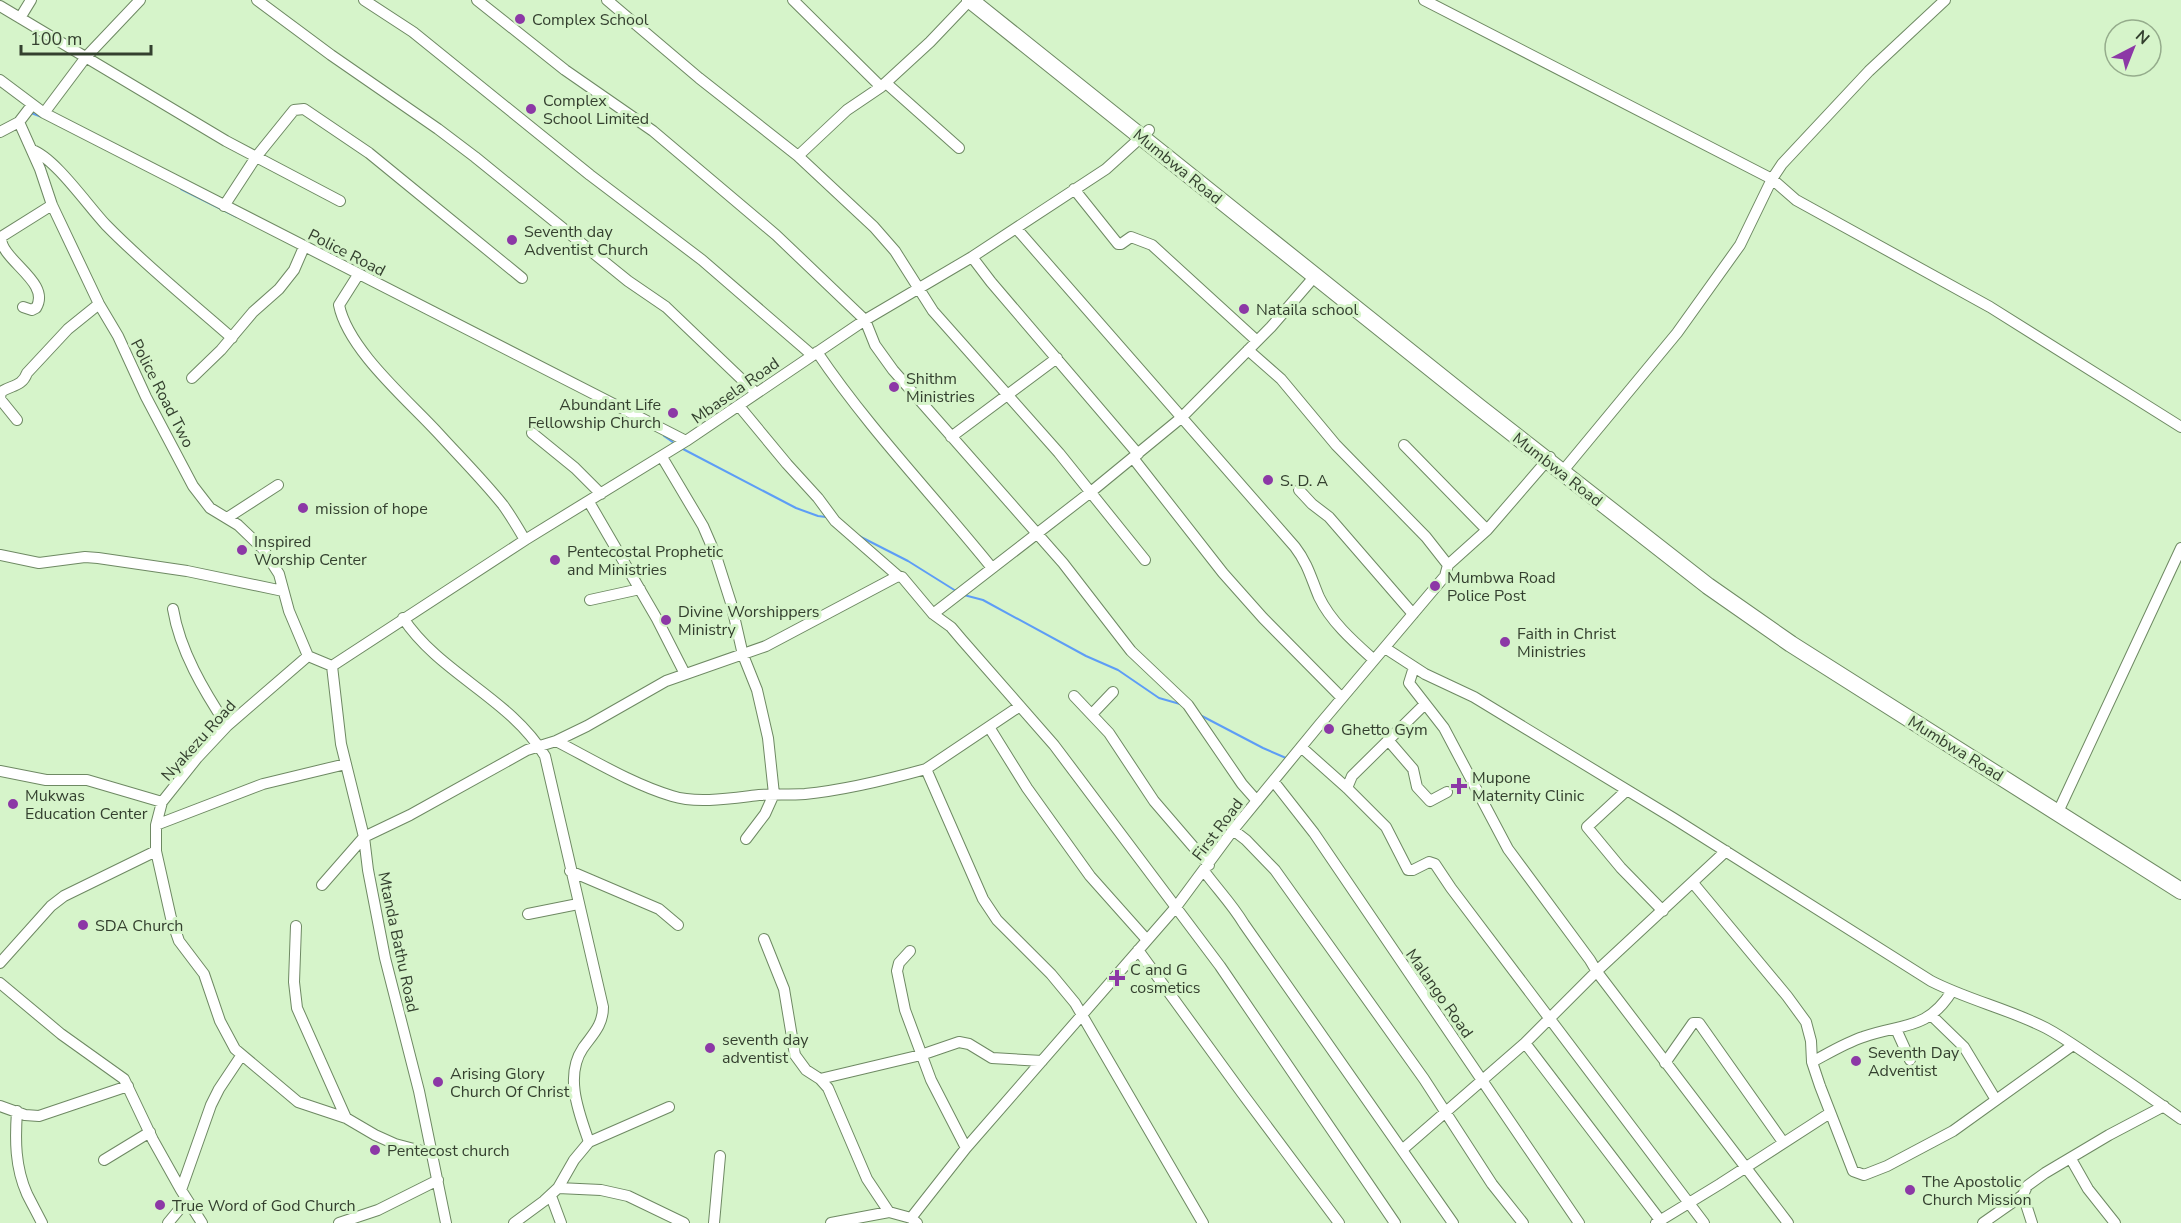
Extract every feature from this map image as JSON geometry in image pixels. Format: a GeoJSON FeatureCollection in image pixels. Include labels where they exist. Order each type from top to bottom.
{"type":"FeatureCollection","features":[{"type":"Feature","properties":{"kind":"main road","name":"Mumbwa Road"},"geometry":{"type":"LineString","coordinates":[[970,0],[1146,134],[1564,469],[1784,629],[1985,757],[2181,891]]}},
{"type":"Feature","properties":{"kind":"main road","name":"Mumbwa Road"},"geometry":{"type":"LineString","coordinates":[[984,0],[1315,276],[1550,457]]}},
{"type":"Feature","properties":{"kind":"main road","name":"Mumbwa Road"},"geometry":{"type":"LineString","coordinates":[[2061,808],[2181,880]]}},
{"type":"Feature","properties":{"kind":"street"},"geometry":{"type":"LineString","coordinates":[[20,18],[31,0]]}},
{"type":"Feature","properties":{"kind":"street"},"geometry":{"type":"LineString","coordinates":[[44,112],[86,57],[140,0]]}},
{"type":"Feature","properties":{"kind":"street"},"geometry":{"type":"LineString","coordinates":[[257,0],[322,49],[457,143],[628,281],[657,300],[756,393]]}},
{"type":"Feature","properties":{"kind":"street"},"geometry":{"type":"LineString","coordinates":[[364,0],[413,32],[590,175],[702,260],[814,353],[992,568]]}},
{"type":"Feature","properties":{"kind":"street"},"geometry":{"type":"LineString","coordinates":[[477,0],[565,70],[653,131],[776,235],[865,320],[882,355],[1075,577],[1131,651],[1188,705],[1257,801]]}},
{"type":"Feature","properties":{"kind":"street"},"geometry":{"type":"LineString","coordinates":[[607,0],[699,78],[798,156],[862,214],[895,251],[933,311],[1009,394],[1092,491],[1145,560]]}},
{"type":"Feature","properties":{"kind":"street"},"geometry":{"type":"LineString","coordinates":[[793,0],[883,85],[959,148]]}},
{"type":"Feature","properties":{"kind":"street"},"geometry":{"type":"LineString","coordinates":[[798,156],[841,115],[883,85],[930,42],[970,0]]}},
{"type":"Feature","properties":{"kind":"street"},"geometry":{"type":"LineString","coordinates":[[1424,0],[1772,179],[1796,200],[1990,308],[2181,427]]}},
{"type":"Feature","properties":{"kind":"street"},"geometry":{"type":"LineString","coordinates":[[1564,469],[1677,333],[1740,245],[1772,179],[1782,164],[1842,98],[1945,0]]}},
{"type":"Feature","properties":{"kind":"street"},"geometry":{"type":"LineString","coordinates":[[0,6],[256,157],[340,201]]}},
{"type":"Feature","properties":{"kind":"street","name":"Police Road"},"geometry":{"type":"LineString","coordinates":[[0,80],[44,112],[686,441]]}},
{"type":"Feature","properties":{"kind":"street"},"geometry":{"type":"LineString","coordinates":[[0,132],[18,122],[32,105]]}},
{"type":"Feature","properties":{"kind":"street"},"geometry":{"type":"LineString","coordinates":[[224,206],[256,157],[294,111],[303,109],[377,159],[522,278]]}},
{"type":"Feature","properties":{"kind":"street","name":"Police Road Two"},"geometry":{"type":"LineString","coordinates":[[18,122],[32,150],[52,205],[99,304],[118,336],[193,486],[210,508],[238,525],[263,549],[279,574],[283,591],[308,656]]}},
{"type":"Feature","properties":{"kind":"street","name":"Mbasela Road"},"geometry":{"type":"LineString","coordinates":[[332,666],[525,540],[662,457],[865,320],[972,257],[1106,169],[1146,134]]}},
{"type":"Feature","properties":{"kind":"street"},"geometry":{"type":"LineString","coordinates":[[32,150],[55,167],[106,225],[232,338]]}},
{"type":"Feature","properties":{"kind":"street"},"geometry":{"type":"LineString","coordinates":[[1074,189],[1118,244],[1131,237],[1152,245],[1257,341]]}},
{"type":"Feature","properties":{"kind":"street"},"geometry":{"type":"LineString","coordinates":[[22,307],[32,310],[36,308],[39,299],[33,282],[3,249],[0,241],[2,232],[52,205]]}},
{"type":"Feature","properties":{"kind":"street"},"geometry":{"type":"LineString","coordinates":[[1016,228],[1295,547],[1307,562],[1319,598],[1329,614],[1374,660]]}},
{"type":"Feature","properties":{"kind":"street"},"geometry":{"type":"LineString","coordinates":[[192,378],[232,338],[253,312],[279,289],[294,270],[304,247]]}},
{"type":"Feature","properties":{"kind":"street"},"geometry":{"type":"LineString","coordinates":[[972,257],[1136,456],[1194,537],[1242,595],[1342,698]]}},
{"type":"Feature","properties":{"kind":"street"},"geometry":{"type":"LineString","coordinates":[[358,274],[339,305],[358,345],[382,375],[504,507],[525,540]]}},
{"type":"Feature","properties":{"kind":"street"},"geometry":{"type":"LineString","coordinates":[[933,614],[1092,491],[1181,418],[1257,341],[1315,276]]}},
{"type":"Feature","properties":{"kind":"street"},"geometry":{"type":"LineString","coordinates":[[17,420],[0,398],[1,392],[6,388],[19,385],[27,373],[68,329],[99,304]]}},
{"type":"Feature","properties":{"kind":"street"},"geometry":{"type":"LineString","coordinates":[[1248,350],[1281,379],[1336,446],[1426,537],[1448,565]]}},
{"type":"Feature","properties":{"kind":"street"},"geometry":{"type":"LineString","coordinates":[[951,437],[1057,358]]}},
{"type":"Feature","properties":{"kind":"street"},"geometry":{"type":"LineString","coordinates":[[739,406],[818,498],[834,521],[906,581],[933,614],[951,627],[1054,745],[1259,1022],[1395,1223]]}},
{"type":"Feature","properties":{"kind":"street"},"geometry":{"type":"LineString","coordinates":[[532,433],[602,494]]}},
{"type":"Feature","properties":{"kind":"street"},"geometry":{"type":"LineString","coordinates":[[1404,445],[1487,530]]}},
{"type":"Feature","properties":{"kind":"street"},"geometry":{"type":"LineString","coordinates":[[662,457],[703,526],[716,556],[731,603],[743,655],[757,690],[768,738],[774,794],[765,814],[746,839]]}},
{"type":"Feature","properties":{"kind":"street","name":"First Road"},"geometry":{"type":"LineString","coordinates":[[914,1220],[966,1148],[1176,908],[1233,830],[1445,576],[1448,565],[1487,530],[1550,457]]}},
{"type":"Feature","properties":{"kind":"street"},"geometry":{"type":"LineString","coordinates":[[227,518],[278,485]]}},
{"type":"Feature","properties":{"kind":"street"},"geometry":{"type":"LineString","coordinates":[[1299,490],[1329,517],[1413,614]]}},
{"type":"Feature","properties":{"kind":"street"},"geometry":{"type":"LineString","coordinates":[[589,502],[640,589],[685,674]]}},
{"type":"Feature","properties":{"kind":"street"},"geometry":{"type":"LineString","coordinates":[[2061,808],[2181,548]]}},
{"type":"Feature","properties":{"kind":"street"},"geometry":{"type":"LineString","coordinates":[[0,555],[39,563],[85,557],[98,558],[187,571],[283,591]]}},
{"type":"Feature","properties":{"kind":"street"},"geometry":{"type":"LineString","coordinates":[[322,885],[364,837],[527,750],[556,741],[666,681],[743,655],[790,634],[898,576]]}},
{"type":"Feature","properties":{"kind":"street"},"geometry":{"type":"LineString","coordinates":[[590,600],[640,589]]}},
{"type":"Feature","properties":{"kind":"street"},"geometry":{"type":"LineString","coordinates":[[173,609],[176,624],[206,694],[227,726]]}},
{"type":"Feature","properties":{"kind":"street"},"geometry":{"type":"LineString","coordinates":[[403,618],[414,634],[433,652],[512,717],[539,746],[548,765],[570,871],[603,1007],[602,1023],[583,1048],[575,1067],[576,1096],[589,1142]]}},
{"type":"Feature","properties":{"kind":"street"},"geometry":{"type":"LineString","coordinates":[[1385,648],[1414,667],[1474,697],[1726,851],[1864,940],[1952,992],[2018,1015],[2048,1029],[2181,1119]]}},
{"type":"Feature","properties":{"kind":"street"},"geometry":{"type":"LineString","coordinates":[[308,656],[332,666]]}},
{"type":"Feature","properties":{"kind":"street","name":"Nyakezu Road"},"geometry":{"type":"LineString","coordinates":[[0,771],[46,780],[87,780],[162,802],[197,758],[227,726],[308,656]]}},
{"type":"Feature","properties":{"kind":"street","name":"Mtanda Bathu Road"},"geometry":{"type":"LineString","coordinates":[[332,666],[336,712],[364,837],[385,958],[419,1091],[446,1223]]}},
{"type":"Feature","properties":{"kind":"street"},"geometry":{"type":"LineString","coordinates":[[1414,667],[1409,683],[1444,728],[1508,849],[1665,1063],[1788,1223]]}},
{"type":"Feature","properties":{"kind":"street"},"geometry":{"type":"LineString","coordinates":[[1092,714],[1113,692]]}},
{"type":"Feature","properties":{"kind":"street"},"geometry":{"type":"LineString","coordinates":[[1074,696],[1109,733],[1139,780],[1231,903],[1453,1223]]}},
{"type":"Feature","properties":{"kind":"street"},"geometry":{"type":"LineString","coordinates":[[1347,788],[1352,776],[1425,705]]}},
{"type":"Feature","properties":{"kind":"street"},"geometry":{"type":"LineString","coordinates":[[556,741],[635,781],[674,797],[712,800],[774,794],[804,794],[872,784],[926,769],[1020,706]]}},
{"type":"Feature","properties":{"kind":"street"},"geometry":{"type":"LineString","coordinates":[[989,727],[1027,788],[1090,876],[1147,940]]}},
{"type":"Feature","properties":{"kind":"street"},"geometry":{"type":"LineString","coordinates":[[1388,740],[1413,769],[1417,787],[1430,801],[1447,792]]}},
{"type":"Feature","properties":{"kind":"street"},"geometry":{"type":"LineString","coordinates":[[1301,747],[1386,827],[1408,870],[1429,862],[1435,864],[1704,1223]]}},
{"type":"Feature","properties":{"kind":"street"},"geometry":{"type":"LineString","coordinates":[[156,825],[262,784],[346,764]]}},
{"type":"Feature","properties":{"kind":"street"},"geometry":{"type":"LineString","coordinates":[[926,769],[983,899],[997,920],[1051,974],[1082,1014],[1203,1223]]}},
{"type":"Feature","properties":{"kind":"street","name":"Malango Road"},"geometry":{"type":"LineString","coordinates":[[1274,782],[1314,833],[1579,1223]]}},
{"type":"Feature","properties":{"kind":"street"},"geometry":{"type":"LineString","coordinates":[[1627,790],[1587,827],[1621,868],[1663,910]]}},
{"type":"Feature","properties":{"kind":"street"},"geometry":{"type":"LineString","coordinates":[[162,802],[156,825],[156,851],[176,934],[204,974],[220,1021],[241,1056],[298,1102],[346,1118],[375,1135],[395,1143],[433,1154]]}},
{"type":"Feature","properties":{"kind":"street"},"geometry":{"type":"LineString","coordinates":[[1233,830],[1275,870],[1424,1078],[1492,1184],[1523,1223]]}},
{"type":"Feature","properties":{"kind":"street"},"geometry":{"type":"LineString","coordinates":[[0,963],[51,906],[64,896],[156,851]]}},
{"type":"Feature","properties":{"kind":"street"},"geometry":{"type":"LineString","coordinates":[[1402,1150],[1524,1043],[1726,851]]}},
{"type":"Feature","properties":{"kind":"street"},"geometry":{"type":"LineString","coordinates":[[570,871],[659,909],[678,926]]}},
{"type":"Feature","properties":{"kind":"street"},"geometry":{"type":"LineString","coordinates":[[1693,883],[1801,1014],[1809,1032],[1812,1062],[1830,1113],[1853,1170],[1858,1174],[1864,1175],[1887,1166],[1953,1131],[2073,1045]]}},
{"type":"Feature","properties":{"kind":"street"},"geometry":{"type":"LineString","coordinates":[[528,914],[578,904]]}},
{"type":"Feature","properties":{"kind":"street"},"geometry":{"type":"LineString","coordinates":[[296,926],[294,982],[297,1008],[346,1118]]}},
{"type":"Feature","properties":{"kind":"street"},"geometry":{"type":"LineString","coordinates":[[764,939],[784,989],[795,1055],[806,1070],[820,1079],[834,1098],[867,1179],[889,1212]]}},
{"type":"Feature","properties":{"kind":"street"},"geometry":{"type":"LineString","coordinates":[[1138,950],[1339,1223]]}},
{"type":"Feature","properties":{"kind":"street"},"geometry":{"type":"LineString","coordinates":[[910,951],[899,963],[897,978],[905,1010],[931,1080],[966,1148]]}},
{"type":"Feature","properties":{"kind":"street"},"geometry":{"type":"LineString","coordinates":[[0,983],[61,1035],[124,1079],[181,1190],[202,1223]]}},
{"type":"Feature","properties":{"kind":"street"},"geometry":{"type":"LineString","coordinates":[[1812,1062],[1848,1043],[1874,1033],[1896,1029],[1932,1016],[1952,992]]}},
{"type":"Feature","properties":{"kind":"street"},"geometry":{"type":"LineString","coordinates":[[1932,1016],[1964,1047],[1996,1100]]}},
{"type":"Feature","properties":{"kind":"street"},"geometry":{"type":"LineString","coordinates":[[1665,1063],[1693,1023],[1699,1023],[1783,1142]]}},
{"type":"Feature","properties":{"kind":"street"},"geometry":{"type":"LineString","coordinates":[[1896,1029],[1910,1060]]}},
{"type":"Feature","properties":{"kind":"street"},"geometry":{"type":"LineString","coordinates":[[820,1079],[921,1055],[959,1042],[969,1044],[992,1058],[1042,1061]]}},
{"type":"Feature","properties":{"kind":"street"},"geometry":{"type":"LineString","coordinates":[[1524,1043],[1658,1222],[1830,1113]]}},
{"type":"Feature","properties":{"kind":"street"},"geometry":{"type":"LineString","coordinates":[[181,1190],[215,1097],[241,1056]]}},
{"type":"Feature","properties":{"kind":"street"},"geometry":{"type":"LineString","coordinates":[[0,1107],[39,1116],[128,1086]]}},
{"type":"Feature","properties":{"kind":"street"},"geometry":{"type":"LineString","coordinates":[[1983,1223],[2023,1195],[2030,1184],[2109,1135],[2163,1106]]}},
{"type":"Feature","properties":{"kind":"street"},"geometry":{"type":"LineString","coordinates":[[514,1223],[554,1192],[574,1160],[589,1142],[669,1107]]}},
{"type":"Feature","properties":{"kind":"street"},"geometry":{"type":"LineString","coordinates":[[17,1111],[15,1144],[17,1158],[26,1192],[42,1223]]}},
{"type":"Feature","properties":{"kind":"street"},"geometry":{"type":"LineString","coordinates":[[104,1160],[150,1132]]}},
{"type":"Feature","properties":{"kind":"street"},"geometry":{"type":"LineString","coordinates":[[714,1223],[720,1156]]}},
{"type":"Feature","properties":{"kind":"street"},"geometry":{"type":"LineString","coordinates":[[2071,1159],[2088,1189],[2115,1223]]}},
{"type":"Feature","properties":{"kind":"street"},"geometry":{"type":"LineString","coordinates":[[339,1223],[378,1210],[438,1180]]}},
{"type":"Feature","properties":{"kind":"street"},"geometry":{"type":"LineString","coordinates":[[554,1192],[601,1190],[628,1196],[684,1223]]}},
{"type":"Feature","properties":{"kind":"street"},"geometry":{"type":"LineString","coordinates":[[554,1192],[561,1223]]}},
{"type":"Feature","properties":{"kind":"street"},"geometry":{"type":"LineString","coordinates":[[2023,1195],[2032,1223]]}},
{"type":"Feature","properties":{"kind":"street"},"geometry":{"type":"LineString","coordinates":[[168,1223],[187,1200]]}},
{"type":"Feature","properties":{"kind":"street"},"geometry":{"type":"LineString","coordinates":[[831,1223],[889,1212],[914,1220]]}},
{"type":"Feature","properties":{"kind":"waterway"},"geometry":{"type":"LineString","coordinates":[[31,113],[42,117]]}},
{"type":"Feature","properties":{"kind":"waterway"},"geometry":{"type":"LineString","coordinates":[[181,189],[237,217]]}},
{"type":"Feature","properties":{"kind":"waterway"},"geometry":{"type":"LineString","coordinates":[[664,436],[674,443]]}},
{"type":"Feature","properties":{"kind":"waterway"},"geometry":{"type":"LineString","coordinates":[[683,449],[796,508],[826,517]]}},
{"type":"Feature","properties":{"kind":"waterway"},"geometry":{"type":"LineString","coordinates":[[859,536],[908,561],[956,591]]}},
{"type":"Feature","properties":{"kind":"waterway"},"geometry":{"type":"LineString","coordinates":[[964,595],[983,600],[1086,656],[1118,670],[1159,698],[1180,704]]}},
{"type":"Feature","properties":{"kind":"waterway"},"geometry":{"type":"LineString","coordinates":[[1200,715],[1286,758]]}},
{"type":"Feature","properties":{"kind":"place","name":"Complex School"},"geometry":{"type":"Point","coordinates":[520,19]}},
{"type":"Feature","properties":{"kind":"place","name":"Complex School Limited"},"geometry":{"type":"Point","coordinates":[531,109]}},
{"type":"Feature","properties":{"kind":"place","name":"Seventh day Adventist Church"},"geometry":{"type":"Point","coordinates":[512,240]}},
{"type":"Feature","properties":{"kind":"place","name":"Nataila school"},"geometry":{"type":"Point","coordinates":[1244,309]}},
{"type":"Feature","properties":{"kind":"place","name":"Shithm Ministries"},"geometry":{"type":"Point","coordinates":[894,387]}},
{"type":"Feature","properties":{"kind":"place","name":"Abundant Life Fellowship Church"},"geometry":{"type":"Point","coordinates":[673,413]}},
{"type":"Feature","properties":{"kind":"place","name":"S. D. A"},"geometry":{"type":"Point","coordinates":[1268,480]}},
{"type":"Feature","properties":{"kind":"place","name":"mission of hope"},"geometry":{"type":"Point","coordinates":[303,508]}},
{"type":"Feature","properties":{"kind":"place","name":"Inspired Worship Center"},"geometry":{"type":"Point","coordinates":[242,550]}},
{"type":"Feature","properties":{"kind":"place","name":"Pentecostal Prophetic and Ministries"},"geometry":{"type":"Point","coordinates":[555,560]}},
{"type":"Feature","properties":{"kind":"place","name":"Mumbwa Road Police Post"},"geometry":{"type":"Point","coordinates":[1435,586]}},
{"type":"Feature","properties":{"kind":"place","name":"Divine Worshippers Ministry"},"geometry":{"type":"Point","coordinates":[666,620]}},
{"type":"Feature","properties":{"kind":"place","name":"Faith in Christ Ministries"},"geometry":{"type":"Point","coordinates":[1505,642]}},
{"type":"Feature","properties":{"kind":"place","name":"Ghetto Gym"},"geometry":{"type":"Point","coordinates":[1329,729]}},
{"type":"Feature","properties":{"kind":"place","name":"Mupone Maternity Clinic"},"geometry":{"type":"Point","coordinates":[1459,786]}},
{"type":"Feature","properties":{"kind":"place","name":"Mukwas Education Center"},"geometry":{"type":"Point","coordinates":[13,804]}},
{"type":"Feature","properties":{"kind":"place","name":"SDA Church"},"geometry":{"type":"Point","coordinates":[83,925]}},
{"type":"Feature","properties":{"kind":"place","name":"C and G cosmetics"},"geometry":{"type":"Point","coordinates":[1117,978]}},
{"type":"Feature","properties":{"kind":"place","name":"seventh day adventist"},"geometry":{"type":"Point","coordinates":[710,1048]}},
{"type":"Feature","properties":{"kind":"place","name":"Seventh Day Adventist"},"geometry":{"type":"Point","coordinates":[1856,1061]}},
{"type":"Feature","properties":{"kind":"place","name":"Arising Glory Church Of Christ"},"geometry":{"type":"Point","coordinates":[438,1082]}},
{"type":"Feature","properties":{"kind":"place","name":"Pentecost church"},"geometry":{"type":"Point","coordinates":[375,1150]}},
{"type":"Feature","properties":{"kind":"place","name":"The Apostolic Church Mission"},"geometry":{"type":"Point","coordinates":[1910,1190]}},
{"type":"Feature","properties":{"kind":"place","name":"True Word of God Church"},"geometry":{"type":"Point","coordinates":[160,1205]}}]}
